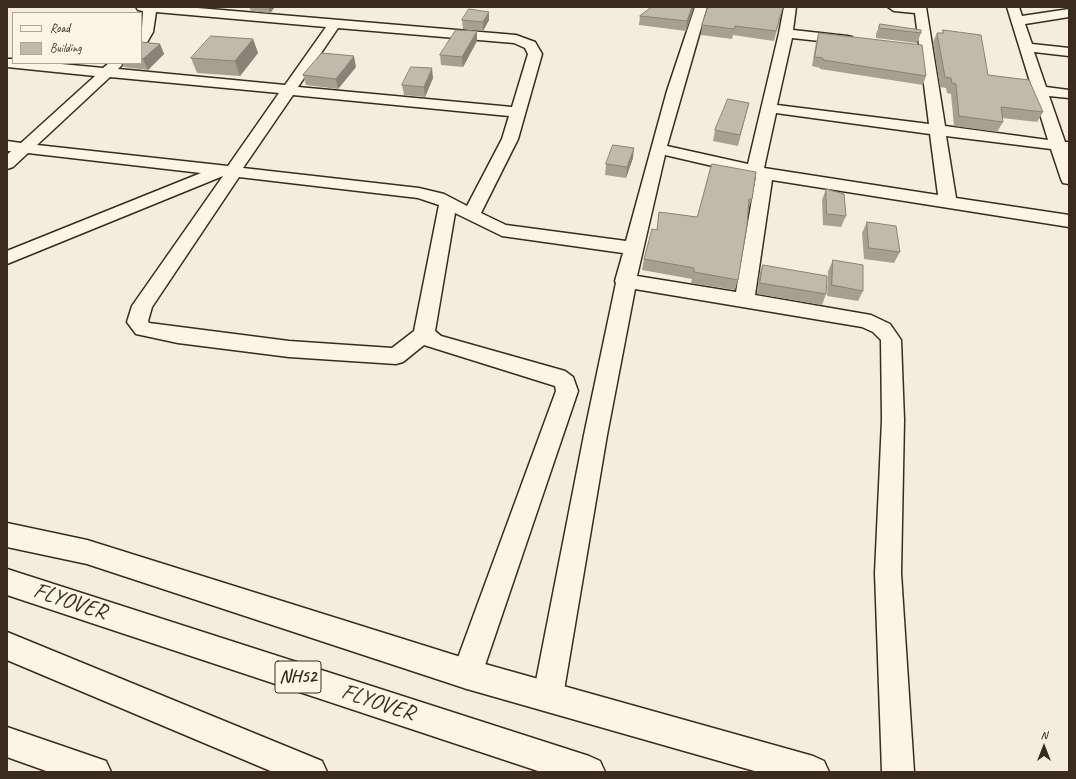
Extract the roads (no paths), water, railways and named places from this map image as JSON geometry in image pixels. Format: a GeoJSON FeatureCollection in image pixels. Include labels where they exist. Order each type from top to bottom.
{"type":"FeatureCollection","features":[{"type":"Feature","properties":{"kind":"main road"},"geometry":{"type":"LineString","coordinates":[[142,38],[146,32],[147,7],[210,10],[273,18],[524,41],[534,49],[534,54],[510,139],[471,215]]}},
{"type":"Feature","properties":{"kind":"main road"},"geometry":{"type":"LineString","coordinates":[[273,18],[284,7]]}},
{"type":"Feature","properties":{"kind":"main road"},"geometry":{"type":"LineString","coordinates":[[548,696],[625,281],[680,68],[701,7]]}},
{"type":"Feature","properties":{"kind":"main road"},"geometry":{"type":"LineString","coordinates":[[744,300],[760,172],[770,108],[790,7]]}},
{"type":"Feature","properties":{"kind":"main road"},"geometry":{"type":"LineString","coordinates":[[894,7],[920,9],[948,202]]}},
{"type":"Feature","properties":{"kind":"main road"},"geometry":{"type":"LineString","coordinates":[[7,258],[228,171],[338,24],[352,13]]}},
{"type":"Feature","properties":{"kind":"main road"},"geometry":{"type":"LineString","coordinates":[[1069,13],[1015,14],[1039,90],[1064,147],[1069,179]]}},
{"type":"Feature","properties":{"kind":"main road"},"geometry":{"type":"LineString","coordinates":[[786,33],[864,42]]}},
{"type":"Feature","properties":{"kind":"main road"},"geometry":{"type":"LineString","coordinates":[[1025,47],[1069,52]]}},
{"type":"Feature","properties":{"kind":"main road"},"geometry":{"type":"LineString","coordinates":[[910,48],[926,50]]}},
{"type":"Feature","properties":{"kind":"main road"},"geometry":{"type":"LineString","coordinates":[[33,64],[112,67],[288,89],[518,112]]}},
{"type":"Feature","properties":{"kind":"main road"},"geometry":{"type":"LineString","coordinates":[[7,164],[112,67]]}},
{"type":"Feature","properties":{"kind":"main road"},"geometry":{"type":"LineString","coordinates":[[1039,90],[1069,94]]}},
{"type":"Feature","properties":{"kind":"main road"},"geometry":{"type":"LineString","coordinates":[[770,108],[1064,147]]}},
{"type":"Feature","properties":{"kind":"main road"},"geometry":{"type":"LineString","coordinates":[[7,146],[419,192],[448,203],[490,225],[513,232],[633,248]]}},
{"type":"Feature","properties":{"kind":"main road"},"geometry":{"type":"LineString","coordinates":[[659,149],[760,172],[1069,221]]}},
{"type":"Feature","properties":{"kind":"main road"},"geometry":{"type":"LineString","coordinates":[[228,171],[231,177],[142,306],[137,322],[143,329],[289,349],[396,356],[425,334]]}},
{"type":"Feature","properties":{"kind":"main road"},"geometry":{"type":"LineString","coordinates":[[448,203],[424,328],[425,334],[434,342],[555,376],[562,379],[567,385],[567,391],[467,674]]}},
{"type":"Feature","properties":{"kind":"main road"},"geometry":{"type":"LineString","coordinates":[[625,281],[864,320],[877,325],[887,333],[891,340],[893,420],[888,573],[898,772]]}},
{"type":"Feature","properties":{"kind":"main road"},"geometry":{"type":"LineString","coordinates":[[7,534],[87,552],[467,674],[813,772]]}},
{"type":"Feature","properties":{"kind":"main road","name":"FLYOVER"},"geometry":{"type":"LineString","coordinates":[[7,582],[589,772]]}},
{"type":"Feature","properties":{"kind":"main road"},"geometry":{"type":"LineString","coordinates":[[7,646],[311,772]]}},
{"type":"Feature","properties":{"kind":"main road"},"geometry":{"type":"LineString","coordinates":[[7,742],[95,772]]}}]}
